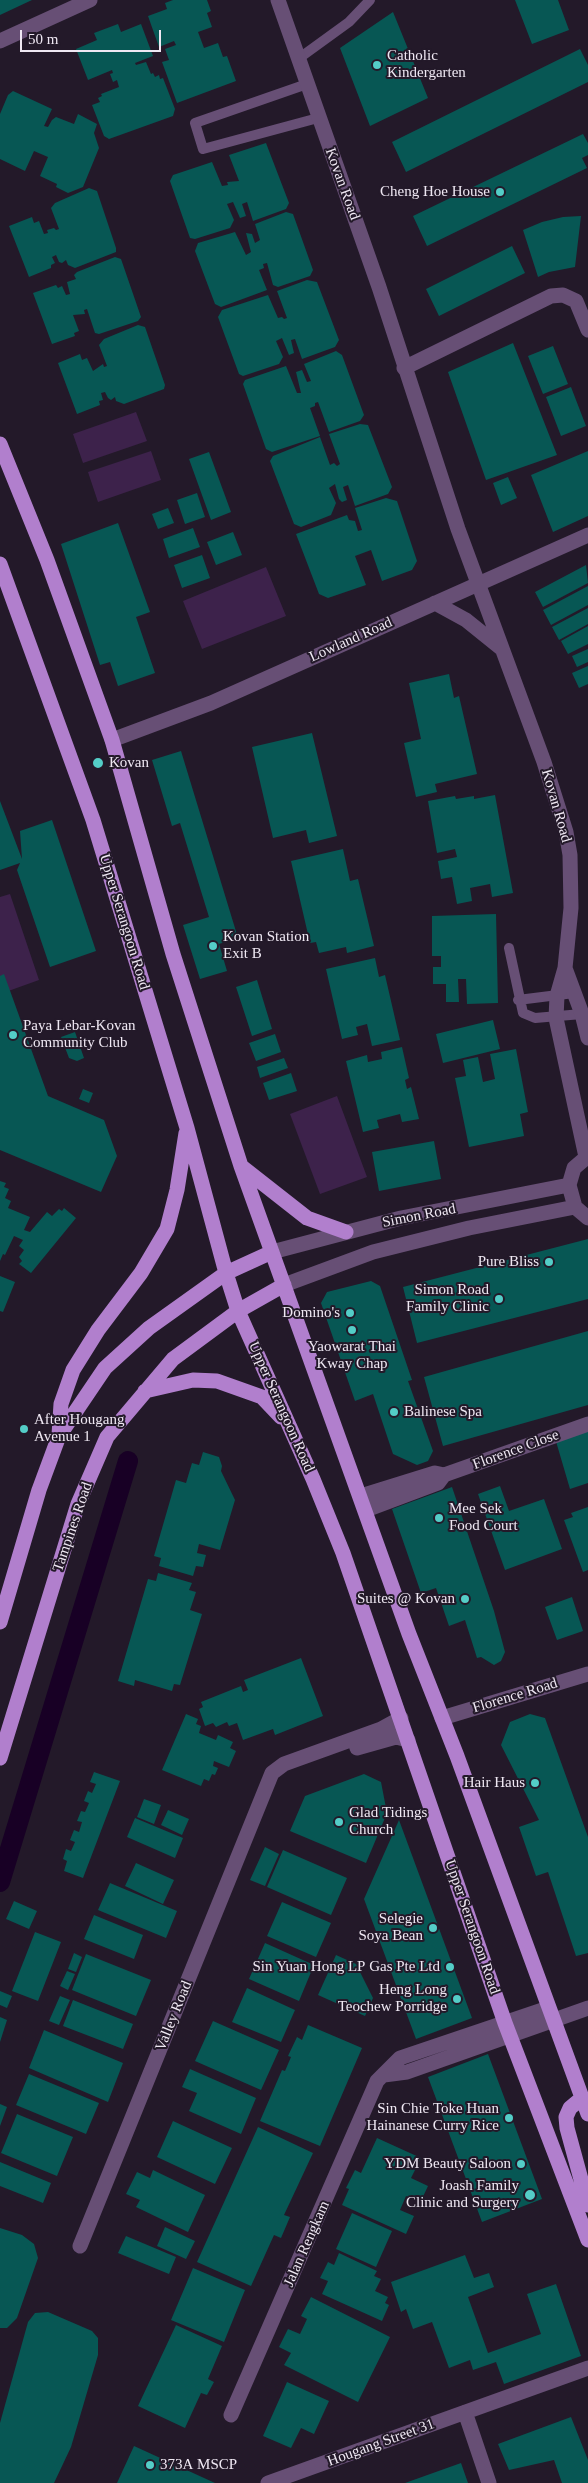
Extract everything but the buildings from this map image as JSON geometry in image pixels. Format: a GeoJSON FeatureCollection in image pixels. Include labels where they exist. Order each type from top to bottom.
{"type":"FeatureCollection","features":[{"type":"Feature","properties":{"kind":"main road"},"geometry":{"type":"LineString","coordinates":[[0,444],[47,560],[112,740],[173,954],[241,1166],[588,2114]]}},
{"type":"Feature","properties":{"kind":"main road","name":"Upper Serangoon Road"},"geometry":{"type":"LineString","coordinates":[[0,564],[93,820],[187,1128],[226,1273],[238,1310],[343,1553],[507,2030],[588,2240]]}},
{"type":"Feature","properties":{"kind":"main road"},"geometry":{"type":"LineString","coordinates":[[59,1436],[61,1404],[73,1370],[98,1330],[141,1274],[167,1229],[177,1190],[187,1128]]}},
{"type":"Feature","properties":{"kind":"main road"},"geometry":{"type":"LineString","coordinates":[[241,1166],[307,1218],[346,1232]]}},
{"type":"Feature","properties":{"kind":"main road"},"geometry":{"type":"LineString","coordinates":[[0,1622],[39,1490],[59,1436],[105,1368],[149,1328],[226,1273],[272,1252]]}},
{"type":"Feature","properties":{"kind":"main road","name":"Tampines Road"},"geometry":{"type":"LineString","coordinates":[[0,1758],[78,1504],[107,1437],[173,1359],[238,1310],[284,1285]]}},
{"type":"Feature","properties":{"kind":"main road"},"geometry":{"type":"LineString","coordinates":[[145,1391],[193,1380],[217,1381],[262,1397],[288,1425]]}},
{"type":"Feature","properties":{"kind":"main road"},"geometry":{"type":"LineString","coordinates":[[582,2098],[570,2108],[566,2117],[566,2128],[588,2205]]}},
{"type":"Feature","properties":{"kind":"street","name":"Kovan Road"},"geometry":{"type":"LineString","coordinates":[[278,0],[379,287],[404,368],[478,583],[544,762],[566,832],[572,883],[565,968],[557,996],[556,1018],[587,1157]]}},
{"type":"Feature","properties":{"kind":"street"},"geometry":{"type":"LineString","coordinates":[[0,41],[81,2]]}},
{"type":"Feature","properties":{"kind":"street"},"geometry":{"type":"LineString","coordinates":[[404,368],[551,296],[568,296],[579,305],[588,330]]}},
{"type":"Feature","properties":{"kind":"street","name":"Lowland Road"},"geometry":{"type":"LineString","coordinates":[[112,740],[211,702],[588,535]]}},
{"type":"Feature","properties":{"kind":"street"},"geometry":{"type":"LineString","coordinates":[[435,603],[466,620],[504,650]]}},
{"type":"Feature","properties":{"kind":"street","name":"Kovan Road"},"geometry":{"type":"LineString","coordinates":[[565,968],[582,1014],[588,1038]]}},
{"type":"Feature","properties":{"kind":"street"},"geometry":{"type":"LineString","coordinates":[[587,1157],[574,1168],[569,1185],[574,1206],[588,1218]]}},
{"type":"Feature","properties":{"kind":"street","name":"Simon Road"},"geometry":{"type":"LineString","coordinates":[[272,1252],[401,1218],[569,1185]]}},
{"type":"Feature","properties":{"kind":"street","name":"Simon Road"},"geometry":{"type":"LineString","coordinates":[[284,1285],[372,1252],[469,1228],[574,1206]]}},
{"type":"Feature","properties":{"kind":"street","name":"Florence Close"},"geometry":{"type":"LineString","coordinates":[[363,1503],[435,1472],[444,1476],[588,1424]]}},
{"type":"Feature","properties":{"kind":"street","name":"Florence Road"},"geometry":{"type":"LineString","coordinates":[[442,1718],[588,1674]]}},
{"type":"Feature","properties":{"kind":"street","name":"Valley Road"},"geometry":{"type":"LineString","coordinates":[[80,2246],[272,1773],[284,1764],[381,1729],[401,1718]]}},
{"type":"Feature","properties":{"kind":"street"},"geometry":{"type":"LineString","coordinates":[[268,1786],[292,1770],[384,1739],[396,1737],[408,1740]]}},
{"type":"Feature","properties":{"kind":"street","name":"Jalan Rengkam"},"geometry":{"type":"LineString","coordinates":[[231,2414],[376,2083],[400,2058],[507,2030],[551,2015],[588,2008]]}},
{"type":"Feature","properties":{"kind":"street","name":"Hougang Street 31"},"geometry":{"type":"LineString","coordinates":[[268,2483],[588,2368]]}},
{"type":"Feature","properties":{"kind":"street"},"geometry":{"type":"LineString","coordinates":[[465,2412],[489,2483]]}},
{"type":"Feature","properties":{"kind":"lane"},"geometry":{"type":"LineString","coordinates":[[298,58],[349,22],[370,0]]}},
{"type":"Feature","properties":{"kind":"lane"},"geometry":{"type":"LineString","coordinates":[[307,84],[195,123],[203,149],[318,118]]}},
{"type":"Feature","properties":{"kind":"lane"},"geometry":{"type":"LineString","coordinates":[[509,948],[518,1000],[523,1013],[528,1017],[556,1018],[582,1014]]}},
{"type":"Feature","properties":{"kind":"lane"},"geometry":{"type":"LineString","coordinates":[[518,1000],[574,993]]}},
{"type":"Feature","properties":{"kind":"shaded area"},"geometry":{"type":"Polygon","coordinates":[[[136,412],[147,441],[83,463],[73,434],[136,412]]]}},
{"type":"Feature","properties":{"kind":"shaded area"},"geometry":{"type":"Polygon","coordinates":[[[151,451],[161,480],[98,502],[88,472],[151,451]]]}},
{"type":"Feature","properties":{"kind":"shaded area"},"geometry":{"type":"Polygon","coordinates":[[[266,567],[286,616],[202,649],[183,601],[266,567]]]}},
{"type":"Feature","properties":{"kind":"shaded area"},"geometry":{"type":"Polygon","coordinates":[[[10,894],[39,980],[0,994],[0,897],[10,894]]]}},
{"type":"Feature","properties":{"kind":"shaded area"},"geometry":{"type":"Polygon","coordinates":[[[337,1096],[367,1177],[320,1194],[290,1114],[337,1096]]]}},
{"type":"Feature","properties":{"kind":"waterway"},"geometry":{"type":"LineString","coordinates":[[0,1882],[128,1461]]}},
{"type":"Feature","properties":{"kind":"place","name":"Catholic Kindergarten"},"geometry":{"type":"Point","coordinates":[377,65]}},
{"type":"Feature","properties":{"kind":"place","name":"Cheng Hoe House"},"geometry":{"type":"Point","coordinates":[500,192]}},
{"type":"Feature","properties":{"kind":"place","name":"Kovan"},"geometry":{"type":"Point","coordinates":[98,763]}},
{"type":"Feature","properties":{"kind":"place","name":"Kovan Station Exit B"},"geometry":{"type":"Point","coordinates":[213,946]}},
{"type":"Feature","properties":{"kind":"place","name":"Paya Lebar-Kovan Community Club"},"geometry":{"type":"Point","coordinates":[13,1035]}},
{"type":"Feature","properties":{"kind":"place","name":"Pure Bliss"},"geometry":{"type":"Point","coordinates":[549,1262]}},
{"type":"Feature","properties":{"kind":"place","name":"Simon Road Family Clinic"},"geometry":{"type":"Point","coordinates":[499,1299]}},
{"type":"Feature","properties":{"kind":"place","name":"Domino's"},"geometry":{"type":"Point","coordinates":[350,1313]}},
{"type":"Feature","properties":{"kind":"place","name":"Yaowarat Thai Kway Chap"},"geometry":{"type":"Point","coordinates":[352,1330]}},
{"type":"Feature","properties":{"kind":"place","name":"Balinese Spa"},"geometry":{"type":"Point","coordinates":[394,1412]}},
{"type":"Feature","properties":{"kind":"place","name":"After Hougang Avenue 1"},"geometry":{"type":"Point","coordinates":[24,1429]}},
{"type":"Feature","properties":{"kind":"place","name":"Mee Sek Food Court"},"geometry":{"type":"Point","coordinates":[439,1518]}},
{"type":"Feature","properties":{"kind":"place","name":"Suites @ Kovan"},"geometry":{"type":"Point","coordinates":[465,1599]}},
{"type":"Feature","properties":{"kind":"place","name":"Hair Haus"},"geometry":{"type":"Point","coordinates":[535,1783]}},
{"type":"Feature","properties":{"kind":"place","name":"Glad Tidings Church"},"geometry":{"type":"Point","coordinates":[339,1822]}},
{"type":"Feature","properties":{"kind":"place","name":"Selegie Soya Bean"},"geometry":{"type":"Point","coordinates":[433,1928]}},
{"type":"Feature","properties":{"kind":"place","name":"Sin Yuan Hong LP Gas Pte Ltd"},"geometry":{"type":"Point","coordinates":[450,1967]}},
{"type":"Feature","properties":{"kind":"place","name":"Heng Long Teochew Porridge"},"geometry":{"type":"Point","coordinates":[457,1999]}},
{"type":"Feature","properties":{"kind":"place","name":"Sin Chie Toke Huan Hainanese Curry Rice"},"geometry":{"type":"Point","coordinates":[509,2118]}},
{"type":"Feature","properties":{"kind":"place","name":"YDM Beauty Saloon"},"geometry":{"type":"Point","coordinates":[521,2164]}},
{"type":"Feature","properties":{"kind":"place","name":"Joash Family Clinic and Surgery"},"geometry":{"type":"Point","coordinates":[530,2195]}},
{"type":"Feature","properties":{"kind":"place","name":"373A MSCP"},"geometry":{"type":"Point","coordinates":[150,2465]}}]}
